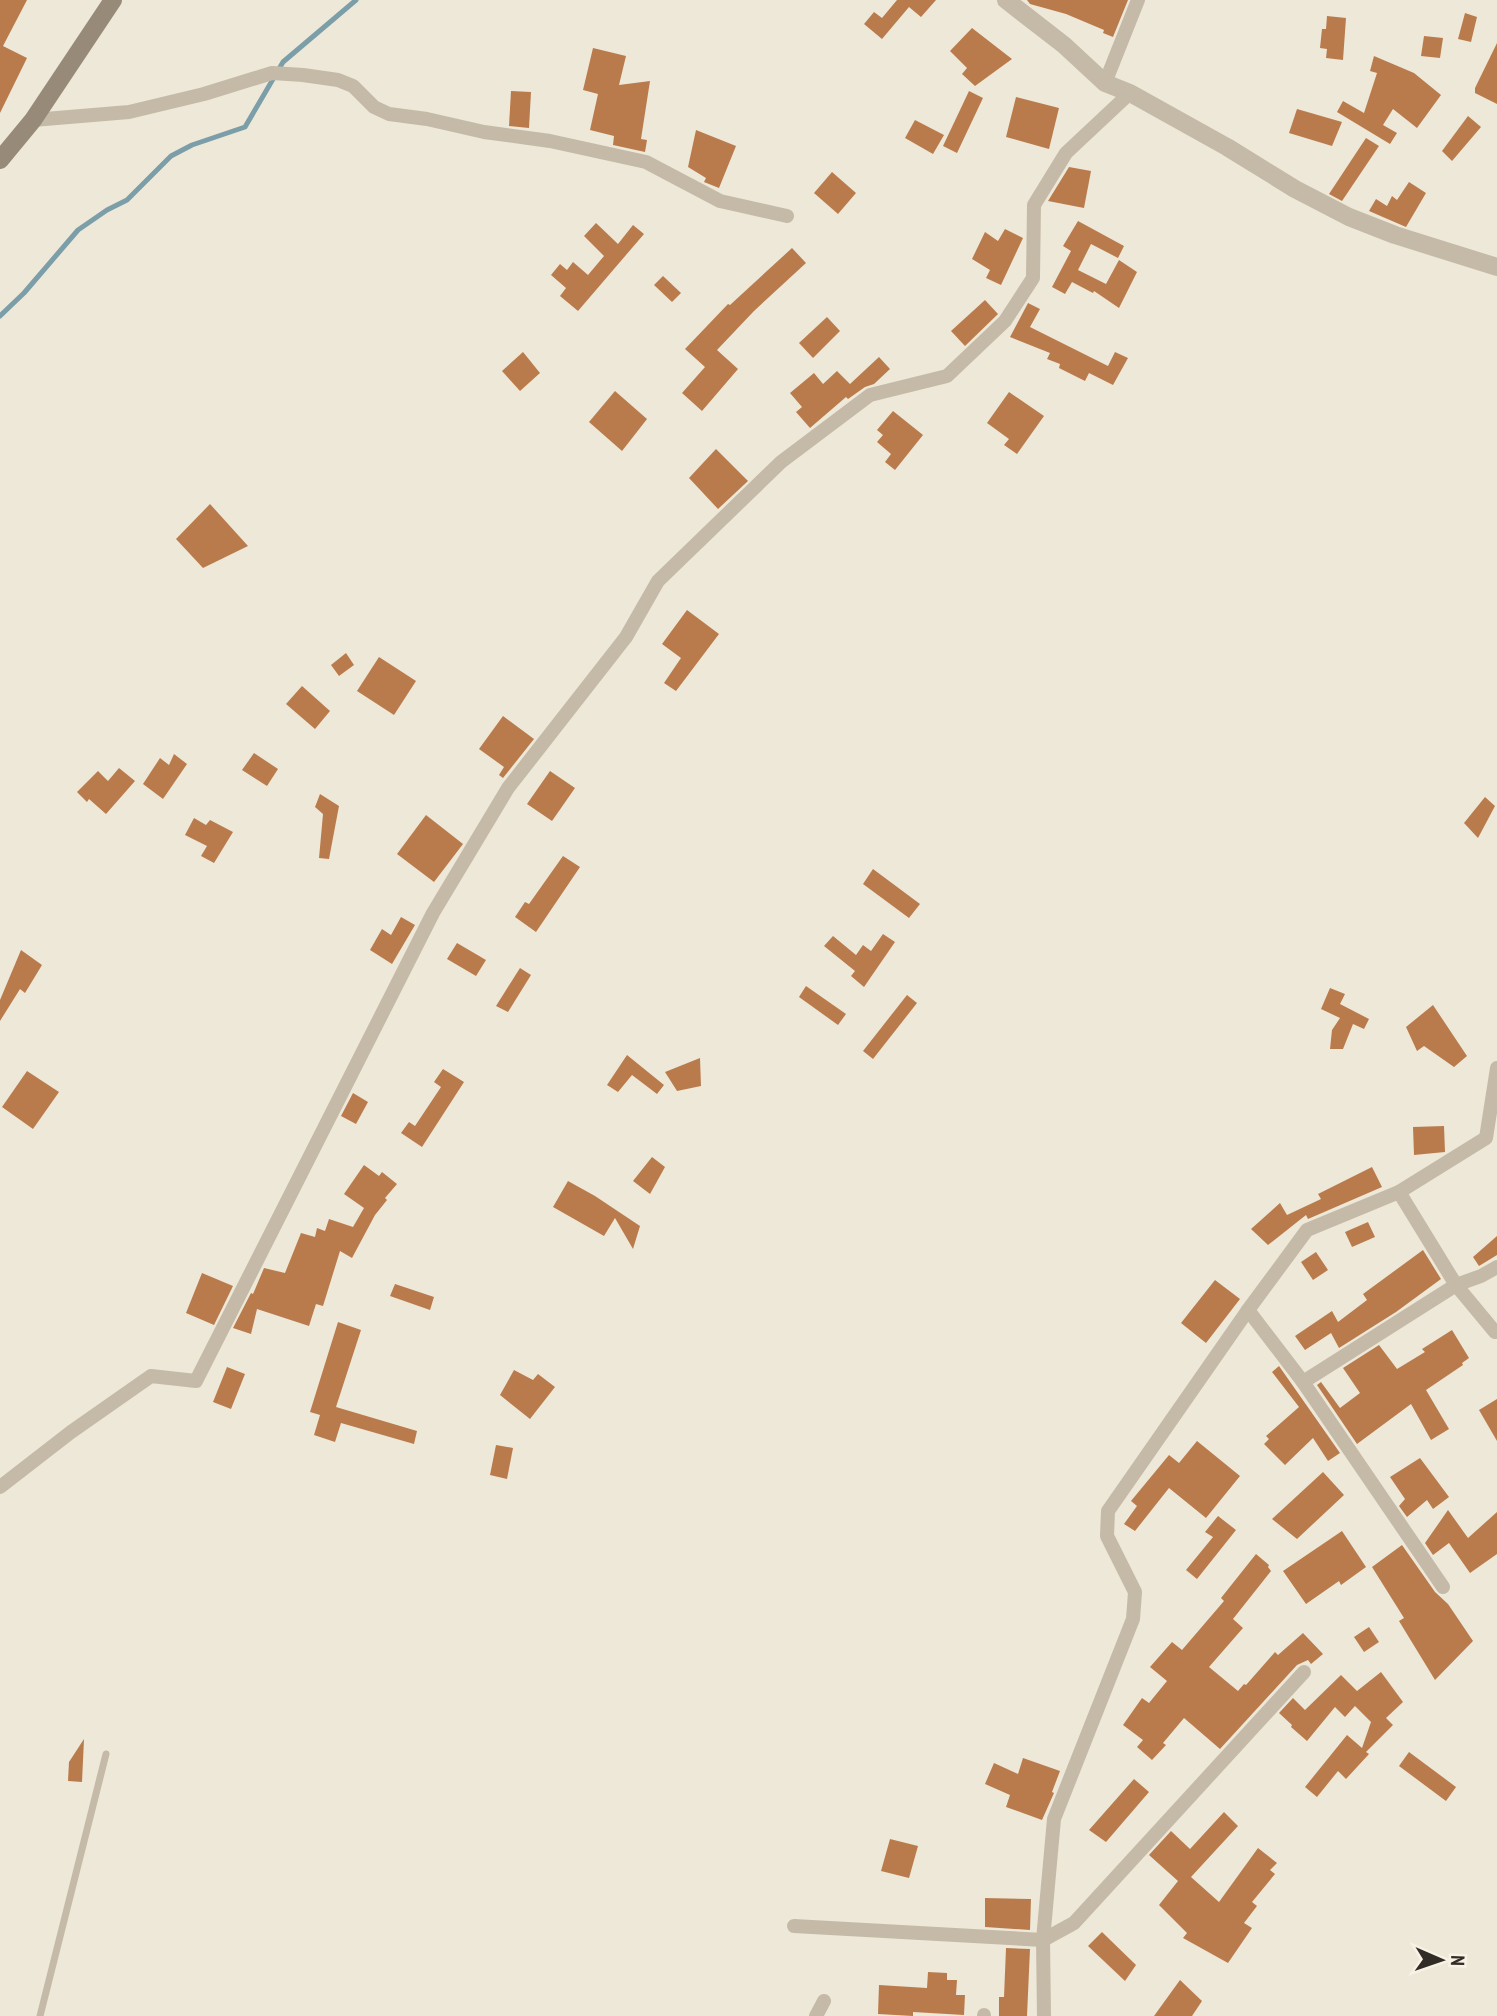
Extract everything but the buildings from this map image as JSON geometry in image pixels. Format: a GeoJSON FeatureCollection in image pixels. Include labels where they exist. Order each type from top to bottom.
{"type":"FeatureCollection","features":[{"type":"Feature","properties":{"kind":"main road"},"geometry":{"type":"LineString","coordinates":[[0,160],[33,120],[113,0]]}},
{"type":"Feature","properties":{"kind":"street"},"geometry":{"type":"LineString","coordinates":[[1006,0],[1064,45],[1105,83],[1130,93],[1227,147],[1295,189],[1349,217],[1395,235],[1497,267]]}},
{"type":"Feature","properties":{"kind":"street"},"geometry":{"type":"LineString","coordinates":[[1105,83],[1138,0]]}},
{"type":"Feature","properties":{"kind":"street"},"geometry":{"type":"LineString","coordinates":[[33,120],[129,113],[272,73],[303,75],[338,80],[353,86],[374,107],[389,114],[550,141],[646,162],[720,201],[787,216]]}},
{"type":"Feature","properties":{"kind":"street"},"geometry":{"type":"LineString","coordinates":[[0,1488],[151,1376],[196,1381],[433,913],[508,788],[626,637],[658,581],[780,463],[870,395],[947,376],[1005,321],[1033,278],[1034,205],[1066,153],[1130,93]]}},
{"type":"Feature","properties":{"kind":"street"},"geometry":{"type":"LineString","coordinates":[[1044,2016],[1043,1940],[1054,1819],[1133,1619],[1135,1592],[1107,1535],[1108,1511],[1307,1230],[1399,1192],[1486,1138],[1497,1068]]}},
{"type":"Feature","properties":{"kind":"street"},"geometry":{"type":"LineString","coordinates":[[1399,1192],[1456,1285],[1495,1332]]}},
{"type":"Feature","properties":{"kind":"street"},"geometry":{"type":"LineString","coordinates":[[1303,1382],[1456,1285],[1497,1267]]}},
{"type":"Feature","properties":{"kind":"street"},"geometry":{"type":"LineString","coordinates":[[1248,1310],[1303,1382],[1443,1587]]}},
{"type":"Feature","properties":{"kind":"street"},"geometry":{"type":"LineString","coordinates":[[794,1926],[1043,1940],[1074,1923],[1304,1672]]}},
{"type":"Feature","properties":{"kind":"street"},"geometry":{"type":"LineString","coordinates":[[816,2016],[824,2001]]}},
{"type":"Feature","properties":{"kind":"lane"},"geometry":{"type":"LineString","coordinates":[[40,2016],[106,1754]]}},
{"type":"Feature","properties":{"kind":"waterway"},"geometry":{"type":"LineString","coordinates":[[0,316],[24,293],[78,230],[127,200],[171,156],[192,145],[245,127],[283,62],[356,0]]}}]}
